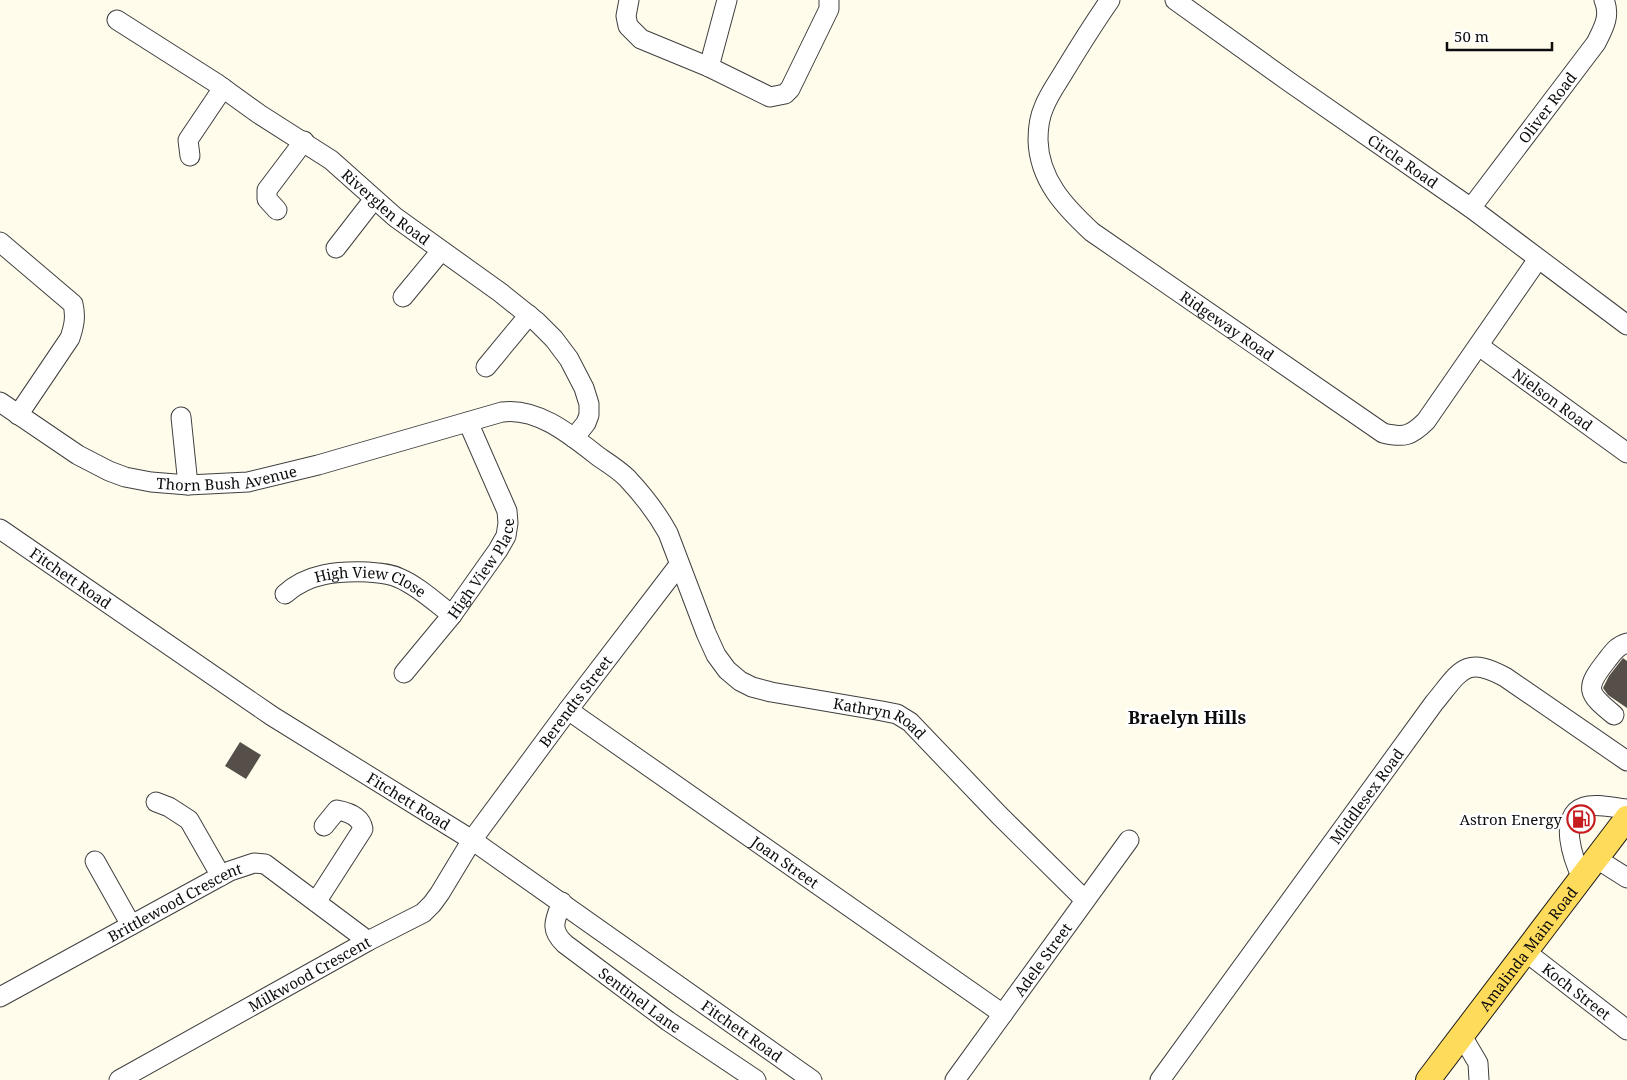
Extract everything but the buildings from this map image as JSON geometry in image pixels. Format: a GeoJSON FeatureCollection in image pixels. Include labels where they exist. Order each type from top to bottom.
{"type":"FeatureCollection","features":[{"type":"Feature","properties":{"kind":"main road","name":"Amalinda Main Road"},"geometry":{"type":"LineString","coordinates":[[1428,1080],[1627,818]]}},
{"type":"Feature","properties":{"kind":"street"},"geometry":{"type":"LineString","coordinates":[[629,0],[626,16],[628,26],[640,39],[710,68],[770,97],[785,94],[790,89],[829,10],[829,0]]}},
{"type":"Feature","properties":{"kind":"street"},"geometry":{"type":"LineString","coordinates":[[710,68],[727,0]]}},
{"type":"Feature","properties":{"kind":"street","name":"Ridgeway Road"},"geometry":{"type":"LineString","coordinates":[[1110,0],[1053,90],[1044,107],[1039,123],[1039,152],[1045,174],[1055,193],[1070,212],[1092,232],[1383,433],[1400,436],[1409,435],[1426,421],[1538,259]]}},
{"type":"Feature","properties":{"kind":"street","name":"Circle Road"},"geometry":{"type":"LineString","coordinates":[[1175,0],[1288,82],[1471,208],[1627,325]]}},
{"type":"Feature","properties":{"kind":"street","name":"Oliver Road"},"geometry":{"type":"LineString","coordinates":[[1471,208],[1596,42],[1603,30],[1606,19],[1607,9],[1604,0]]}},
{"type":"Feature","properties":{"kind":"street","name":"Riverglen Road"},"geometry":{"type":"LineString","coordinates":[[117,20],[331,160],[395,217],[501,293],[528,315],[554,339],[569,359],[584,388],[589,404],[588,414],[586,423],[574,438]]}},
{"type":"Feature","properties":{"kind":"street"},"geometry":{"type":"LineString","coordinates":[[190,156],[188,140],[223,88]]}},
{"type":"Feature","properties":{"kind":"street"},"geometry":{"type":"LineString","coordinates":[[277,210],[267,199],[267,190],[304,141]]}},
{"type":"Feature","properties":{"kind":"street"},"geometry":{"type":"LineString","coordinates":[[336,248],[374,199]]}},
{"type":"Feature","properties":{"kind":"street"},"geometry":{"type":"LineString","coordinates":[[0,242],[73,304],[75,314],[70,338],[18,416]]}},
{"type":"Feature","properties":{"kind":"street"},"geometry":{"type":"LineString","coordinates":[[403,297],[441,251]]}},
{"type":"Feature","properties":{"kind":"street"},"geometry":{"type":"LineString","coordinates":[[486,367],[528,315]]}},
{"type":"Feature","properties":{"kind":"street","name":"Nielson Road"},"geometry":{"type":"LineString","coordinates":[[1479,346],[1627,453]]}},
{"type":"Feature","properties":{"kind":"street","name":"Thorn Bush Avenue"},"geometry":{"type":"LineString","coordinates":[[0,402],[18,416],[91,463],[109,471],[125,477],[151,482],[188,485],[248,482],[318,465],[502,412],[522,412],[534,415],[574,438]]}},
{"type":"Feature","properties":{"kind":"street"},"geometry":{"type":"LineString","coordinates":[[181,417],[188,485]]}},
{"type":"Feature","properties":{"kind":"street","name":"High View Place"},"geometry":{"type":"LineString","coordinates":[[404,673],[452,615],[506,536],[507,511],[468,422]]}},
{"type":"Feature","properties":{"kind":"street","name":"Kathryn Road"},"geometry":{"type":"LineString","coordinates":[[574,438],[625,476],[662,521],[706,633],[716,655],[727,670],[740,680],[771,692],[897,714],[910,722],[999,815],[1085,900]]}},
{"type":"Feature","properties":{"kind":"street","name":"Fitchett Road"},"geometry":{"type":"LineString","coordinates":[[0,529],[272,716],[472,840],[812,1080]]}},
{"type":"Feature","properties":{"kind":"street","name":"Berendts Street"},"geometry":{"type":"LineString","coordinates":[[472,840],[679,565]]}},
{"type":"Feature","properties":{"kind":"street","name":"High View Close"},"geometry":{"type":"LineString","coordinates":[[285,594],[294,586],[319,575],[352,571],[378,573],[399,578],[411,584],[452,615]]}},
{"type":"Feature","properties":{"kind":"street"},"geometry":{"type":"LineString","coordinates":[[1614,715],[1595,700],[1591,688],[1595,674],[1619,645],[1627,643]]}},
{"type":"Feature","properties":{"kind":"street","name":"Middlesex Road"},"geometry":{"type":"LineString","coordinates":[[1160,1080],[1434,703],[1458,674],[1469,666],[1480,666],[1505,677],[1627,760]]}},
{"type":"Feature","properties":{"kind":"street","name":"Joan Street"},"geometry":{"type":"LineString","coordinates":[[568,710],[1003,1014]]}},
{"type":"Feature","properties":{"kind":"street"},"geometry":{"type":"LineString","coordinates":[[156,802],[169,807],[189,820],[221,876]]}},
{"type":"Feature","properties":{"kind":"street"},"geometry":{"type":"LineString","coordinates":[[1582,878],[1573,854],[1568,831],[1572,816],[1582,807],[1589,806],[1627,809]]}},
{"type":"Feature","properties":{"kind":"street"},"geometry":{"type":"LineString","coordinates":[[316,902],[363,829],[359,820],[352,815],[337,810],[324,826]]}},
{"type":"Feature","properties":{"kind":"street"},"geometry":{"type":"LineString","coordinates":[[342,862],[348,861],[356,855],[376,831]]}},
{"type":"Feature","properties":{"kind":"street","name":"Milkwood Crescent"},"geometry":{"type":"LineString","coordinates":[[119,1080],[368,941],[423,913],[432,904],[472,840]]}},
{"type":"Feature","properties":{"kind":"street","name":"Adele Street"},"geometry":{"type":"LineString","coordinates":[[955,1080],[1129,840]]}},
{"type":"Feature","properties":{"kind":"street"},"geometry":{"type":"LineString","coordinates":[[1597,858],[1627,878]]}},
{"type":"Feature","properties":{"kind":"street"},"geometry":{"type":"LineString","coordinates":[[95,861],[131,925]]}},
{"type":"Feature","properties":{"kind":"street","name":"Brittlewood Crescent"},"geometry":{"type":"LineString","coordinates":[[0,997],[221,876],[254,863],[265,864],[368,941]]}},
{"type":"Feature","properties":{"kind":"street","name":"Sentinel Lane"},"geometry":{"type":"LineString","coordinates":[[562,902],[556,917],[557,937],[668,1021],[756,1080]]}},
{"type":"Feature","properties":{"kind":"street","name":"Koch Street"},"geometry":{"type":"LineString","coordinates":[[1526,952],[1627,1030]]}},
{"type":"Feature","properties":{"kind":"street"},"geometry":{"type":"LineString","coordinates":[[1462,1036],[1478,1063],[1479,1080]]}},
{"type":"Feature","properties":{"kind":"place","name":"Astron Energy"},"geometry":{"type":"Point","coordinates":[1581,819]}},
{"type":"Feature","properties":{"kind":"district","name":"Braelyn Hills"},"geometry":{"type":"Point","coordinates":[1187,717]}}]}
